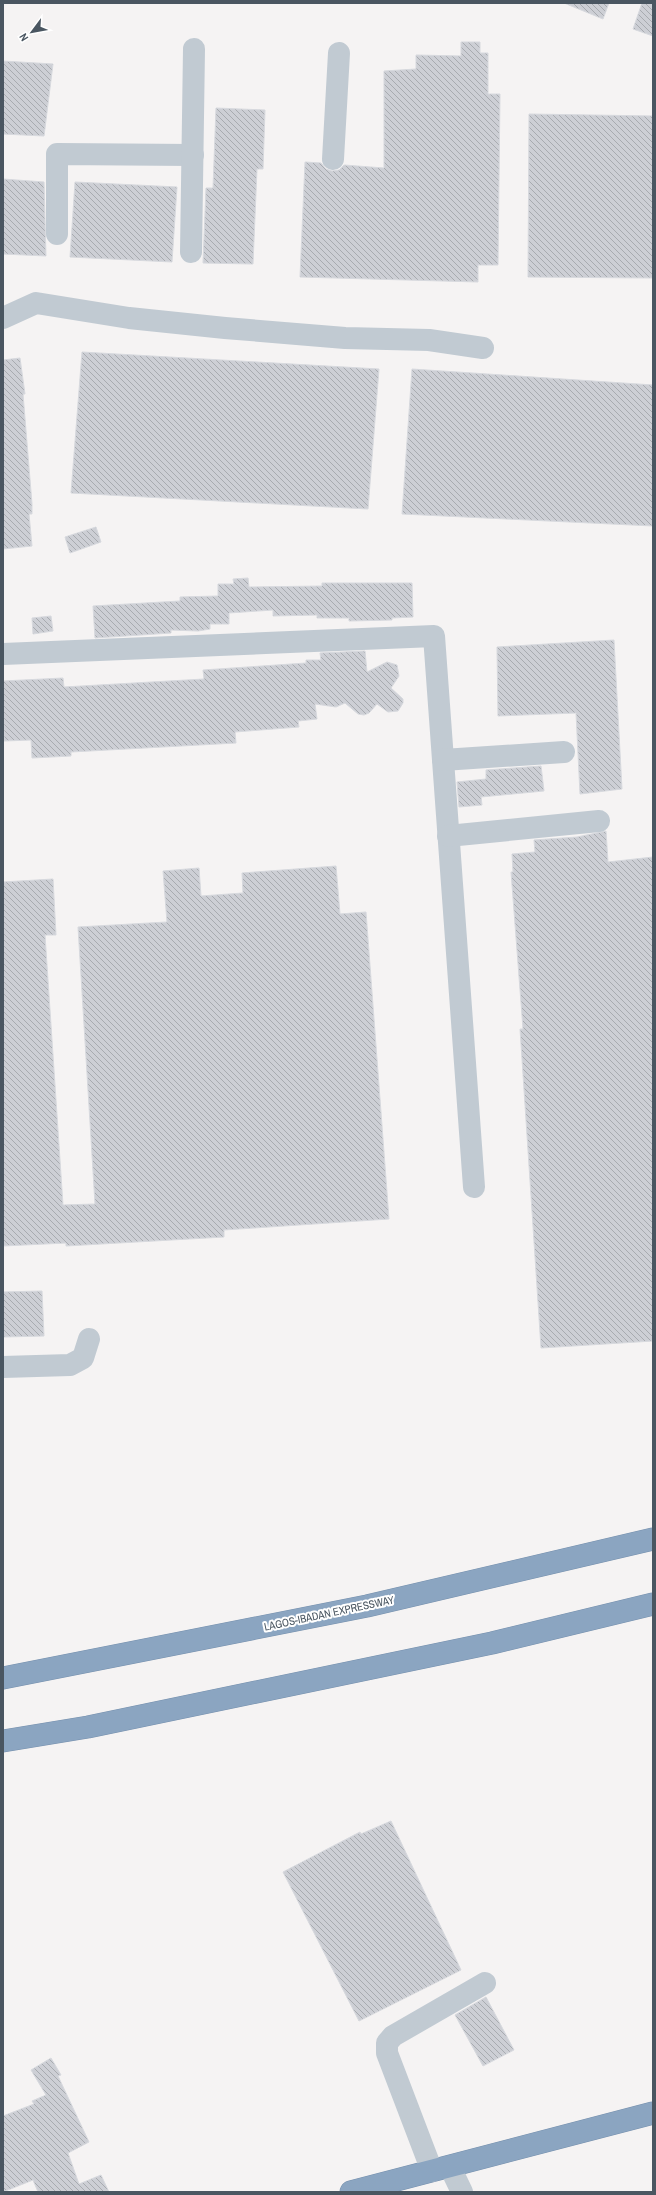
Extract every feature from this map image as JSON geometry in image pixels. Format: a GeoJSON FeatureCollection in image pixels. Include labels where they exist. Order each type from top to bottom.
{"type":"FeatureCollection","features":[{"type":"Feature","properties":{"kind":"highway","name":"LAGOS-IBADAN EXPRESSWAY"},"geometry":{"type":"LineString","coordinates":[[3,1678],[367,1606],[653,1538]]}},
{"type":"Feature","properties":{"kind":"highway"},"geometry":{"type":"LineString","coordinates":[[3,1742],[88,1727],[477,1647],[653,1604]]}},
{"type":"Feature","properties":{"kind":"highway"},"geometry":{"type":"LineString","coordinates":[[360,2191],[653,2113]]}},
{"type":"Feature","properties":{"kind":"lane"},"geometry":{"type":"LineString","coordinates":[[191,252],[194,50]]}},
{"type":"Feature","properties":{"kind":"lane"},"geometry":{"type":"LineString","coordinates":[[333,159],[339,53]]}},
{"type":"Feature","properties":{"kind":"lane"},"geometry":{"type":"LineString","coordinates":[[57,234],[57,154],[193,154]]}},
{"type":"Feature","properties":{"kind":"lane"},"geometry":{"type":"LineString","coordinates":[[3,318],[36,303],[129,318],[225,328],[346,338],[429,340],[483,348]]}},
{"type":"Feature","properties":{"kind":"lane"},"geometry":{"type":"LineString","coordinates":[[3,654],[434,636],[474,1187]]}},
{"type":"Feature","properties":{"kind":"lane"},"geometry":{"type":"LineString","coordinates":[[443,760],[564,752]]}},
{"type":"Feature","properties":{"kind":"lane"},"geometry":{"type":"LineString","coordinates":[[448,836],[599,822]]}},
{"type":"Feature","properties":{"kind":"lane"},"geometry":{"type":"LineString","coordinates":[[3,1366],[70,1365],[83,1358],[88,1339]]}},
{"type":"Feature","properties":{"kind":"lane"},"geometry":{"type":"LineString","coordinates":[[462,2192],[441,2169],[387,2053],[387,2043],[393,2036],[485,1983]]}},
{"type":"Feature","properties":{"kind":"building"},"geometry":{"type":"Polygon","coordinates":[[[564,3],[609,3],[603,19],[564,3]]]}},
{"type":"Feature","properties":{"kind":"building"},"geometry":{"type":"Polygon","coordinates":[[[642,3],[653,3],[653,36],[633,29],[642,3]]]}},
{"type":"Feature","properties":{"kind":"building"},"geometry":{"type":"Polygon","coordinates":[[[461,42],[480,42],[480,53],[488,53],[488,94],[500,94],[498,265],[478,265],[478,282],[300,277],[305,162],[321,163],[326,169],[332,171],[339,170],[344,165],[384,168],[384,71],[416,69],[416,55],[461,56],[461,42]]]}},
{"type":"Feature","properties":{"kind":"building"},"geometry":{"type":"Polygon","coordinates":[[[3,61],[53,64],[44,136],[3,134],[3,61]]]}},
{"type":"Feature","properties":{"kind":"building"},"geometry":{"type":"Polygon","coordinates":[[[216,108],[265,110],[263,169],[257,169],[253,264],[203,263],[206,188],[213,188],[216,108]]]}},
{"type":"Feature","properties":{"kind":"building"},"geometry":{"type":"Polygon","coordinates":[[[529,114],[653,116],[653,278],[528,277],[529,114]]]}},
{"type":"Feature","properties":{"kind":"building"},"geometry":{"type":"Polygon","coordinates":[[[3,179],[44,182],[46,256],[3,254],[3,179]]]}},
{"type":"Feature","properties":{"kind":"building"},"geometry":{"type":"Polygon","coordinates":[[[75,182],[177,187],[172,262],[70,257],[75,182]]]}},
{"type":"Feature","properties":{"kind":"building"},"geometry":{"type":"Polygon","coordinates":[[[82,352],[379,369],[368,509],[71,493],[82,352]]]}},
{"type":"Feature","properties":{"kind":"building"},"geometry":{"type":"Polygon","coordinates":[[[20,358],[25,394],[23,394],[32,504],[32,514],[29,514],[32,546],[3,549],[3,360],[20,358]]]}},
{"type":"Feature","properties":{"kind":"building"},"geometry":{"type":"Polygon","coordinates":[[[412,369],[653,385],[653,526],[402,514],[412,369]]]}},
{"type":"Feature","properties":{"kind":"building"},"geometry":{"type":"Polygon","coordinates":[[[96,527],[101,542],[70,553],[65,537],[96,527]]]}},
{"type":"Feature","properties":{"kind":"building"},"geometry":{"type":"Polygon","coordinates":[[[248,578],[249,587],[322,586],[322,583],[412,583],[413,617],[392,618],[392,620],[349,621],[349,618],[317,618],[317,615],[273,616],[273,610],[229,613],[229,624],[210,624],[210,629],[198,631],[171,630],[171,633],[95,638],[93,606],[180,601],[180,597],[218,596],[218,584],[234,584],[233,579],[248,578]]]}},
{"type":"Feature","properties":{"kind":"building"},"geometry":{"type":"Polygon","coordinates":[[[51,616],[53,631],[33,634],[32,618],[51,616]]]}},
{"type":"Feature","properties":{"kind":"building"},"geometry":{"type":"Polygon","coordinates":[[[614,640],[622,789],[580,794],[576,713],[498,716],[497,647],[614,640]]]}},
{"type":"Feature","properties":{"kind":"building"},"geometry":{"type":"Polygon","coordinates":[[[365,651],[367,672],[387,662],[397,665],[399,676],[391,688],[403,699],[403,703],[398,711],[388,712],[377,704],[369,713],[364,715],[358,714],[345,703],[336,707],[315,704],[317,719],[298,721],[299,727],[235,732],[236,743],[71,752],[71,756],[32,758],[31,740],[4,741],[3,681],[63,678],[64,687],[204,679],[203,670],[306,663],[306,660],[321,660],[320,653],[365,651]]]}},
{"type":"Feature","properties":{"kind":"building"},"geometry":{"type":"Polygon","coordinates":[[[541,766],[544,791],[481,797],[482,805],[459,807],[457,782],[486,779],[486,770],[541,766]]]}},
{"type":"Feature","properties":{"kind":"building"},"geometry":{"type":"Polygon","coordinates":[[[606,831],[608,862],[653,857],[653,1341],[541,1348],[520,1029],[523,1029],[511,872],[513,872],[512,854],[535,852],[534,840],[577,837],[606,831]]]}},
{"type":"Feature","properties":{"kind":"building"},"geometry":{"type":"Polygon","coordinates":[[[336,866],[340,914],[366,912],[389,1219],[224,1230],[224,1237],[66,1246],[66,1243],[3,1246],[3,882],[53,879],[56,935],[45,935],[63,1205],[95,1204],[78,927],[167,922],[163,871],[199,868],[201,896],[243,893],[242,873],[336,866]]]}},
{"type":"Feature","properties":{"kind":"building"},"geometry":{"type":"Polygon","coordinates":[[[42,1291],[44,1336],[3,1337],[3,1292],[42,1291]]]}},
{"type":"Feature","properties":{"kind":"building"},"geometry":{"type":"Polygon","coordinates":[[[391,1821],[461,1970],[359,2021],[283,1872],[360,1832],[361,1834],[391,1821]]]}},
{"type":"Feature","properties":{"kind":"building"},"geometry":{"type":"Polygon","coordinates":[[[486,1997],[514,2050],[483,2066],[455,2015],[486,1997]]]}},
{"type":"Feature","properties":{"kind":"building"},"geometry":{"type":"Polygon","coordinates":[[[51,2058],[61,2075],[58,2076],[89,2142],[68,2153],[79,2184],[101,2175],[109,2192],[38,2192],[33,2180],[3,2192],[3,2116],[34,2104],[32,2101],[46,2095],[31,2070],[51,2058]]]}}]}
